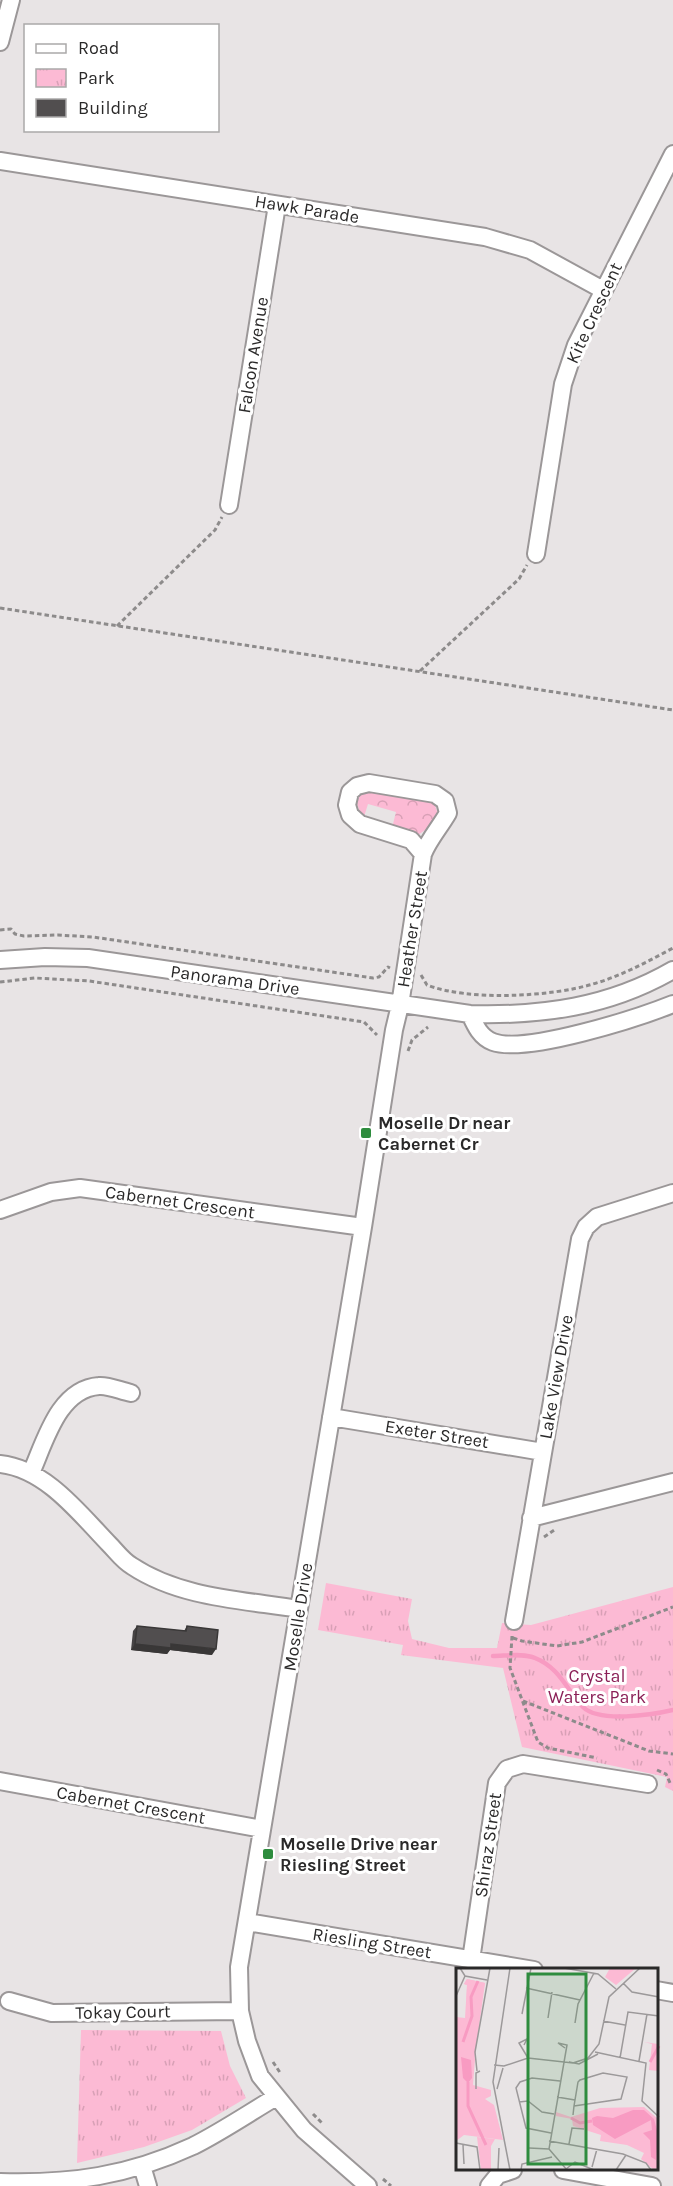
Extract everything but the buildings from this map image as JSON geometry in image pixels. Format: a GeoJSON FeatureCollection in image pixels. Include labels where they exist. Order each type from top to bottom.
{"type":"FeatureCollection","features":[{"type":"Feature","properties":{"kind":"street"},"geometry":{"type":"LineString","coordinates":[[0,42],[11,0]]}},
{"type":"Feature","properties":{"kind":"street","name":"Kite Crescent"},"geometry":{"type":"LineString","coordinates":[[536,554],[563,384],[576,345],[673,154]]}},
{"type":"Feature","properties":{"kind":"street","name":"Hawk Parade"},"geometry":{"type":"LineString","coordinates":[[0,161],[485,237],[530,250],[603,290]]}},
{"type":"Feature","properties":{"kind":"street","name":"Falcon Avenue"},"geometry":{"type":"LineString","coordinates":[[229,505],[277,205]]}},
{"type":"Feature","properties":{"kind":"street","name":"Heather Street"},"geometry":{"type":"LineString","coordinates":[[400,1005],[423,854],[448,813],[445,801],[435,794],[369,783],[357,786],[350,792],[347,805],[350,815],[360,824],[411,840],[423,854]]}},
{"type":"Feature","properties":{"kind":"street","name":"Panorama Drive"},"geometry":{"type":"LineString","coordinates":[[0,960],[45,957],[88,958],[400,1005],[470,1014],[515,1015],[581,1006],[639,987],[673,970]]}},
{"type":"Feature","properties":{"kind":"street"},"geometry":{"type":"LineString","coordinates":[[470,1014],[480,1032],[494,1043],[525,1043],[592,1031],[645,1016],[673,1004]]}},
{"type":"Feature","properties":{"kind":"street","name":"Moselle Drive"},"geometry":{"type":"LineString","coordinates":[[371,2179],[304,2130],[260,2076],[247,2041],[240,2011],[239,1966],[400,1005]]}},
{"type":"Feature","properties":{"kind":"street","name":"Cabernet Crescent"},"geometry":{"type":"LineString","coordinates":[[0,1210],[51,1192],[80,1188],[363,1227]]}},
{"type":"Feature","properties":{"kind":"street","name":"Lake View Drive"},"geometry":{"type":"LineString","coordinates":[[513,1629],[580,1239],[586,1227],[597,1217],[673,1193]]}},
{"type":"Feature","properties":{"kind":"street"},"geometry":{"type":"LineString","coordinates":[[31,1473],[60,1409],[78,1392],[100,1386],[131,1393]]}},
{"type":"Feature","properties":{"kind":"street","name":"Exeter Street"},"geometry":{"type":"LineString","coordinates":[[331,1417],[543,1452]]}},
{"type":"Feature","properties":{"kind":"street"},"geometry":{"type":"LineString","coordinates":[[0,1464],[31,1473],[59,1492],[129,1565],[164,1584],[204,1594],[299,1609]]}},
{"type":"Feature","properties":{"kind":"street"},"geometry":{"type":"LineString","coordinates":[[531,1518],[673,1482]]}},
{"type":"Feature","properties":{"kind":"street","name":"Shiraz Street"},"geometry":{"type":"LineString","coordinates":[[471,1960],[497,1783],[507,1770],[523,1764],[647,1776]]}},
{"type":"Feature","properties":{"kind":"street","name":"Cabernet Crescent"},"geometry":{"type":"LineString","coordinates":[[0,1781],[262,1829]]}},
{"type":"Feature","properties":{"kind":"street","name":"Riesling Street"},"geometry":{"type":"LineString","coordinates":[[247,1922],[521,1968]]}},
{"type":"Feature","properties":{"kind":"street"},"geometry":{"type":"LineString","coordinates":[[658,1990],[673,1993]]}},
{"type":"Feature","properties":{"kind":"street","name":"Tokay Court"},"geometry":{"type":"LineString","coordinates":[[9,2001],[52,2013],[240,2011]]}},
{"type":"Feature","properties":{"kind":"street"},"geometry":{"type":"LineString","coordinates":[[0,2182],[42,2183],[90,2179],[142,2166],[194,2145],[276,2097]]}},
{"type":"Feature","properties":{"kind":"street"},"geometry":{"type":"LineString","coordinates":[[142,2166],[148,2186]]}},
{"type":"Feature","properties":{"kind":"street"},"geometry":{"type":"LineString","coordinates":[[489,2186],[498,2175],[508,2171]]}},
{"type":"Feature","properties":{"kind":"street"},"geometry":{"type":"LineString","coordinates":[[573,2171],[652,2186]]}},
{"type":"Feature","properties":{"kind":"path"},"geometry":{"type":"LineString","coordinates":[[117,626],[215,530],[229,505]]}},
{"type":"Feature","properties":{"kind":"path"},"geometry":{"type":"LineString","coordinates":[[420,671],[519,579],[536,554]]}},
{"type":"Feature","properties":{"kind":"path"},"geometry":{"type":"LineString","coordinates":[[0,608],[673,710]]}},
{"type":"Feature","properties":{"kind":"path"},"geometry":{"type":"LineString","coordinates":[[0,930],[11,929],[15,934],[24,936],[93,937],[373,978],[379,977],[388,967],[420,972],[427,985],[434,988],[477,995],[544,992],[592,985],[638,966],[673,948]]}},
{"type":"Feature","properties":{"kind":"path"},"geometry":{"type":"LineString","coordinates":[[0,982],[35,978],[89,981],[364,1022],[377,1035]]}},
{"type":"Feature","properties":{"kind":"path"},"geometry":{"type":"LineString","coordinates":[[540,1542],[560,1527]]}},
{"type":"Feature","properties":{"kind":"path"},"geometry":{"type":"LineString","coordinates":[[513,1629],[522,1641],[557,1646],[582,1642],[673,1607]]}},
{"type":"Feature","properties":{"kind":"path"},"geometry":{"type":"LineString","coordinates":[[510,1649],[510,1668],[538,1742],[548,1748],[603,1759]]}},
{"type":"Feature","properties":{"kind":"path"},"geometry":{"type":"LineString","coordinates":[[522,1700],[649,1751],[673,1754]]}},
{"type":"Feature","properties":{"kind":"path"},"geometry":{"type":"LineString","coordinates":[[647,1776],[666,1774],[673,1785]]}},
{"type":"Feature","properties":{"kind":"path"},"geometry":{"type":"LineString","coordinates":[[269,2057],[281,2074]]}},
{"type":"Feature","properties":{"kind":"path"},"geometry":{"type":"LineString","coordinates":[[307,2108],[324,2125]]}},
{"type":"Feature","properties":{"kind":"path"},"geometry":{"type":"LineString","coordinates":[[371,2179],[391,2186]]}},
{"type":"Feature","properties":{"kind":"green space"},"geometry":{"type":"Polygon","coordinates":[[[373,790],[434,803],[438,814],[428,828],[418,835],[392,828],[396,812],[368,804],[363,820],[357,804],[360,793],[373,790]]]}},
{"type":"Feature","properties":{"kind":"green space","name":"Crystal Waters Park"},"geometry":{"type":"Polygon","coordinates":[[[326,1583],[412,1599],[408,1621],[412,1639],[449,1648],[497,1648],[502,1623],[531,1625],[673,1587],[673,1791],[665,1787],[667,1777],[522,1747],[503,1668],[401,1655],[403,1645],[318,1630],[326,1583]]]}},
{"type":"Feature","properties":{"kind":"green space"},"geometry":{"type":"Polygon","coordinates":[[[81,2030],[221,2031],[230,2066],[246,2098],[192,2130],[144,2147],[77,2163],[81,2030]]]}},
{"type":"Feature","properties":{"kind":"waterway"},"geometry":{"type":"LineString","coordinates":[[493,1656],[525,1656],[544,1662],[557,1673],[583,1707],[591,1712],[601,1715],[626,1716],[673,1710]]}},
{"type":"Feature","properties":{"kind":"place","name":"Moselle Dr near Cabernet Cr"},"geometry":{"type":"Point","coordinates":[366,1133]}},
{"type":"Feature","properties":{"kind":"place","name":"Moselle Drive near Riesling Street"},"geometry":{"type":"Point","coordinates":[268,1854]}}]}
